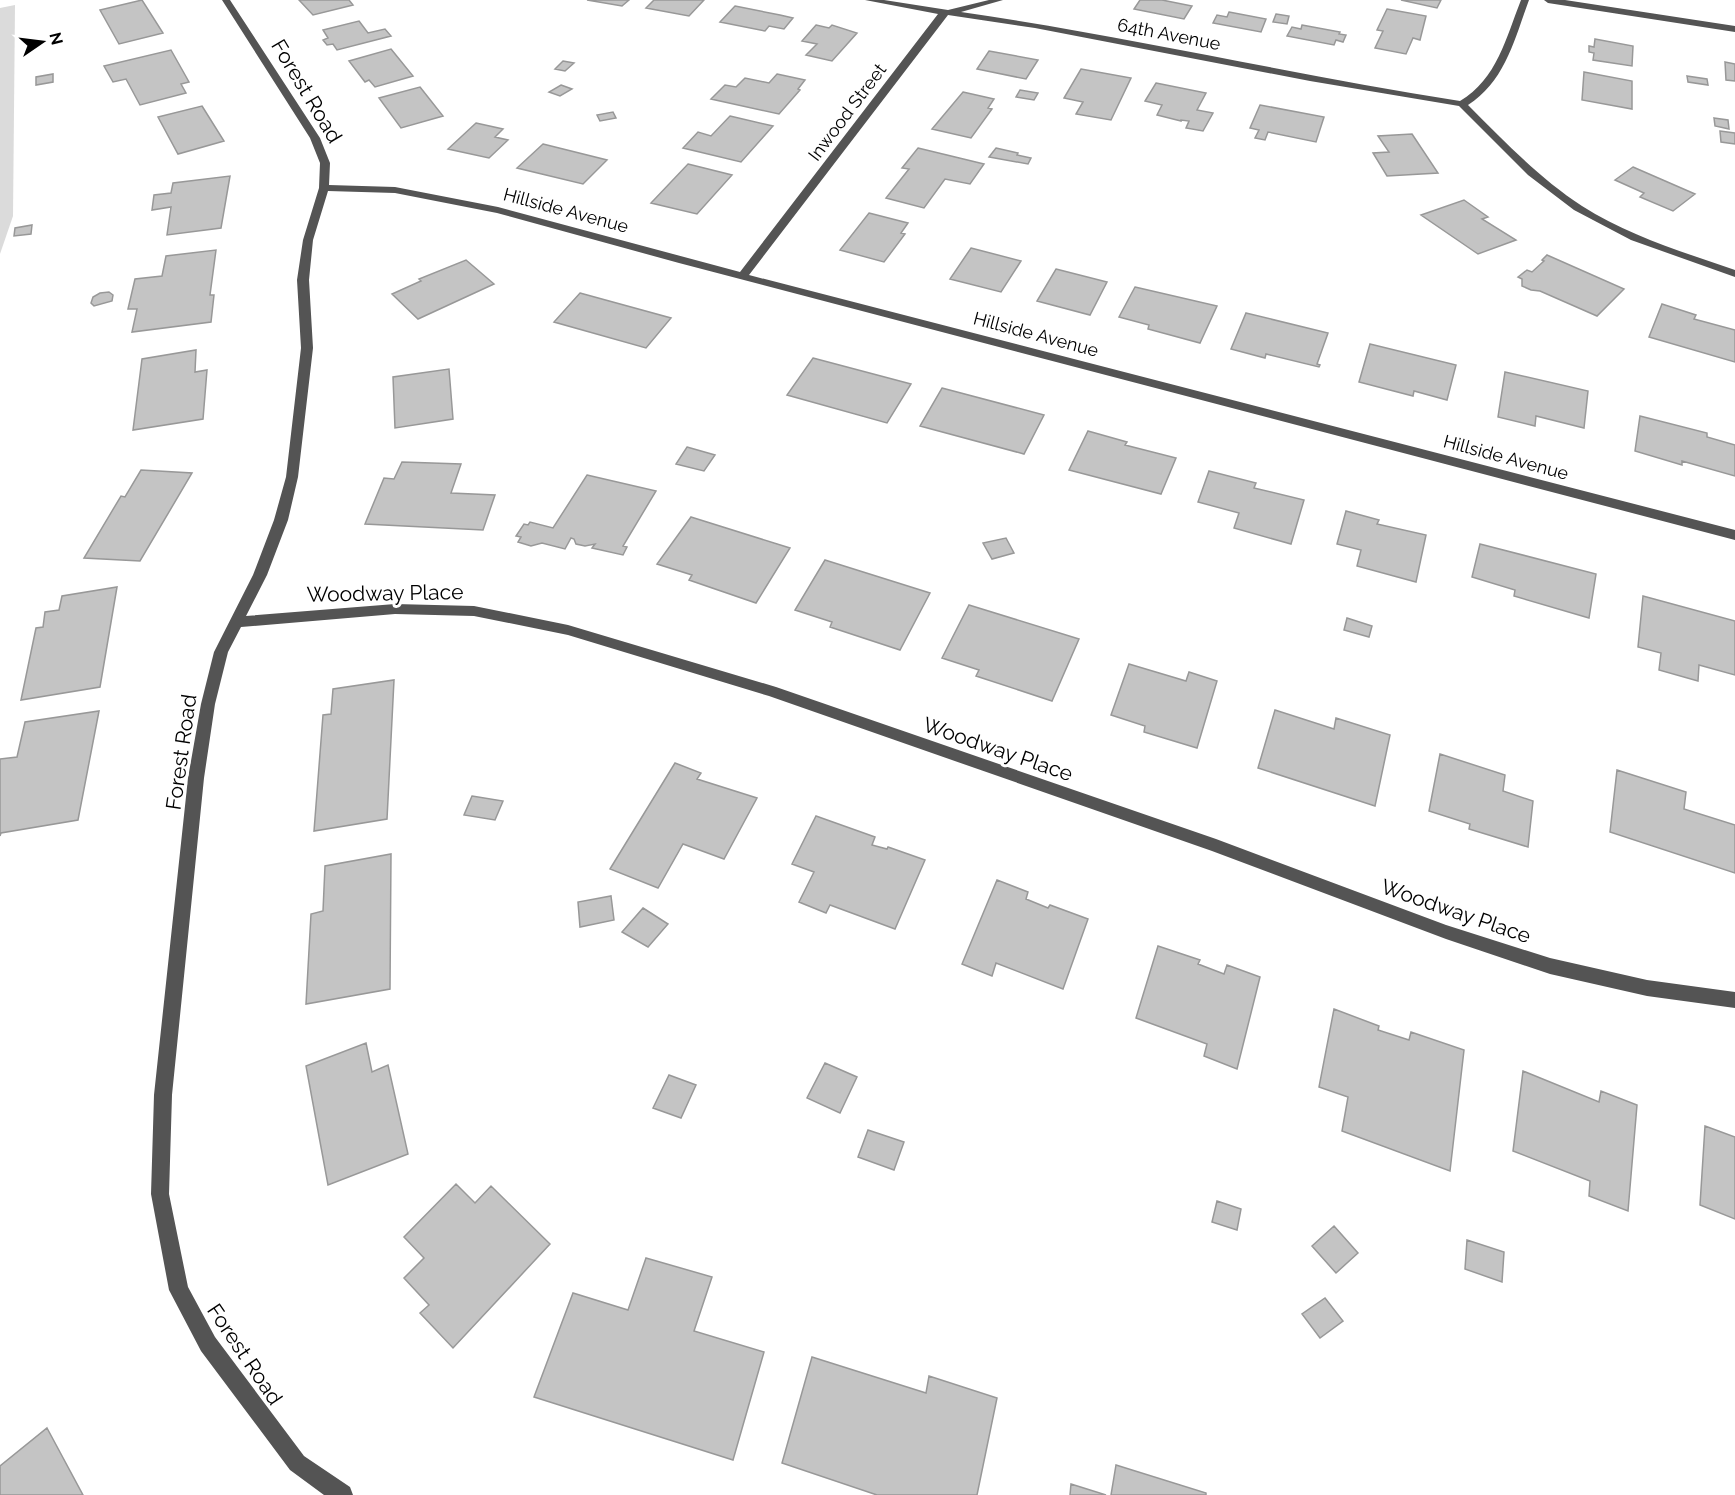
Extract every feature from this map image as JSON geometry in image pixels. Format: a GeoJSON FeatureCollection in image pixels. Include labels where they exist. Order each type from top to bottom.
{"type":"FeatureCollection","features":[{"type":"Feature","properties":{"kind":"street","name":"Forest Road"},"geometry":{"type":"LineString","coordinates":[[226,0],[315,138],[325,163],[324,188],[308,240],[303,279],[307,348],[292,477],[281,520],[260,575],[221,652],[210,694],[196,778],[163,1095],[160,1194],[178,1290],[208,1344],[297,1463],[342,1495]]}},
{"type":"Feature","properties":{"kind":"street","name":"64th Avenue"},"geometry":{"type":"LineString","coordinates":[[869,0],[943,14],[1056,29],[1362,88],[1462,104]]}},
{"type":"Feature","properties":{"kind":"street"},"geometry":{"type":"LineString","coordinates":[[943,14],[999,0]]}},
{"type":"Feature","properties":{"kind":"street"},"geometry":{"type":"LineString","coordinates":[[1525,0],[1500,65],[1491,81],[1484,91],[1462,104],[1537,178],[1578,209],[1625,233],[1735,274]]}},
{"type":"Feature","properties":{"kind":"street"},"geometry":{"type":"LineString","coordinates":[[1548,0],[1735,29]]}},
{"type":"Feature","properties":{"kind":"street","name":"Inwood Street"},"geometry":{"type":"LineString","coordinates":[[743,276],[943,14]]}},
{"type":"Feature","properties":{"kind":"street","name":"Hillside Avenue"},"geometry":{"type":"LineString","coordinates":[[324,188],[395,190],[454,200],[1735,535]]}},
{"type":"Feature","properties":{"kind":"street","name":"Woodway Place"},"geometry":{"type":"LineString","coordinates":[[235,622],[395,609],[474,611],[568,630],[771,691],[1216,846],[1446,932],[1550,966],[1647,988],[1735,1000]]}},
{"type":"Feature","properties":{"kind":"shaded area"},"geometry":{"type":"Polygon","coordinates":[[[15,5],[13,216],[0,254],[0,8],[15,5]]]}},
{"type":"Feature","properties":{"kind":"building"},"geometry":{"type":"Polygon","coordinates":[[[142,0],[163,33],[119,44],[100,10],[142,0]]]}},
{"type":"Feature","properties":{"kind":"building"},"geometry":{"type":"Polygon","coordinates":[[[299,0],[349,0],[353,5],[313,15],[299,0]]]}},
{"type":"Feature","properties":{"kind":"building"},"geometry":{"type":"Polygon","coordinates":[[[587,0],[629,0],[622,6],[587,0]]]}},
{"type":"Feature","properties":{"kind":"building"},"geometry":{"type":"Polygon","coordinates":[[[654,0],[704,0],[689,16],[646,8],[654,0]]]}},
{"type":"Feature","properties":{"kind":"building"},"geometry":{"type":"Polygon","coordinates":[[[1140,0],[1162,0],[1192,6],[1184,19],[1134,9],[1140,0]]]}},
{"type":"Feature","properties":{"kind":"building"},"geometry":{"type":"Polygon","coordinates":[[[1401,0],[1441,0],[1437,8],[1401,0]]]}},
{"type":"Feature","properties":{"kind":"building"},"geometry":{"type":"Polygon","coordinates":[[[735,6],[793,18],[784,29],[769,26],[765,31],[720,22],[735,6]]]}},
{"type":"Feature","properties":{"kind":"building"},"geometry":{"type":"Polygon","coordinates":[[[1387,9],[1426,16],[1420,40],[1413,38],[1406,54],[1375,48],[1383,31],[1377,30],[1387,9]]]}},
{"type":"Feature","properties":{"kind":"building"},"geometry":{"type":"Polygon","coordinates":[[[1229,12],[1266,19],[1261,32],[1213,23],[1217,15],[1227,17],[1229,12]]]}},
{"type":"Feature","properties":{"kind":"building"},"geometry":{"type":"Polygon","coordinates":[[[1276,14],[1289,16],[1287,24],[1273,22],[1276,14]]]}},
{"type":"Feature","properties":{"kind":"building"},"geometry":{"type":"Polygon","coordinates":[[[359,21],[368,33],[385,29],[391,36],[337,50],[333,44],[327,45],[323,40],[328,38],[323,30],[359,21]]]}},
{"type":"Feature","properties":{"kind":"building"},"geometry":{"type":"Polygon","coordinates":[[[816,25],[829,28],[832,25],[857,33],[832,61],[806,55],[817,44],[802,41],[816,25]]]}},
{"type":"Feature","properties":{"kind":"building"},"geometry":{"type":"Polygon","coordinates":[[[1302,25],[1346,35],[1343,42],[1336,40],[1334,45],[1287,36],[1292,27],[1301,29],[1302,25]]]}},
{"type":"Feature","properties":{"kind":"building"},"geometry":{"type":"Polygon","coordinates":[[[1595,39],[1633,46],[1632,66],[1593,60],[1594,53],[1589,52],[1589,46],[1594,47],[1595,39]]]}},
{"type":"Feature","properties":{"kind":"building"},"geometry":{"type":"Polygon","coordinates":[[[391,49],[413,76],[375,87],[369,80],[365,82],[349,61],[391,49]]]}},
{"type":"Feature","properties":{"kind":"building"},"geometry":{"type":"Polygon","coordinates":[[[171,50],[189,82],[181,84],[186,93],[140,105],[126,79],[113,82],[104,66],[171,50]]]}},
{"type":"Feature","properties":{"kind":"building"},"geometry":{"type":"Polygon","coordinates":[[[989,51],[1038,60],[1026,79],[977,69],[989,51]]]}},
{"type":"Feature","properties":{"kind":"building"},"geometry":{"type":"Polygon","coordinates":[[[563,61],[574,63],[565,71],[555,69],[563,61]]]}},
{"type":"Feature","properties":{"kind":"building"},"geometry":{"type":"Polygon","coordinates":[[[1725,62],[1735,64],[1735,81],[1726,80],[1725,62]]]}},
{"type":"Feature","properties":{"kind":"building"},"geometry":{"type":"Polygon","coordinates":[[[1081,69],[1131,78],[1111,120],[1076,114],[1083,102],[1064,98],[1081,69]]]}},
{"type":"Feature","properties":{"kind":"building"},"geometry":{"type":"Polygon","coordinates":[[[1584,72],[1632,81],[1632,109],[1582,100],[1584,72]]]}},
{"type":"Feature","properties":{"kind":"building"},"geometry":{"type":"Polygon","coordinates":[[[53,74],[53,82],[36,85],[36,77],[53,74]]]}},
{"type":"Feature","properties":{"kind":"building"},"geometry":{"type":"Polygon","coordinates":[[[777,74],[805,80],[798,89],[800,90],[779,114],[711,99],[725,85],[736,87],[745,78],[769,83],[777,74]]]}},
{"type":"Feature","properties":{"kind":"building"},"geometry":{"type":"Polygon","coordinates":[[[1687,76],[1707,79],[1708,85],[1688,82],[1687,76]]]}},
{"type":"Feature","properties":{"kind":"building"},"geometry":{"type":"Polygon","coordinates":[[[1156,83],[1206,93],[1197,110],[1213,113],[1203,131],[1186,128],[1189,121],[1157,115],[1162,105],[1145,101],[1156,83]]]}},
{"type":"Feature","properties":{"kind":"building"},"geometry":{"type":"Polygon","coordinates":[[[561,85],[572,89],[560,96],[549,92],[561,85]]]}},
{"type":"Feature","properties":{"kind":"building"},"geometry":{"type":"Polygon","coordinates":[[[420,87],[443,116],[401,128],[379,98],[420,87]]]}},
{"type":"Feature","properties":{"kind":"building"},"geometry":{"type":"Polygon","coordinates":[[[1020,90],[1038,93],[1034,100],[1016,97],[1020,90]]]}},
{"type":"Feature","properties":{"kind":"building"},"geometry":{"type":"Polygon","coordinates":[[[963,92],[994,99],[988,108],[992,109],[971,138],[932,129],[963,92]]]}},
{"type":"Feature","properties":{"kind":"building"},"geometry":{"type":"Polygon","coordinates":[[[1260,105],[1324,117],[1316,142],[1268,132],[1265,140],[1255,138],[1259,130],[1250,128],[1260,105]]]}},
{"type":"Feature","properties":{"kind":"building"},"geometry":{"type":"Polygon","coordinates":[[[202,106],[224,141],[178,154],[158,117],[202,106]]]}},
{"type":"Feature","properties":{"kind":"building"},"geometry":{"type":"Polygon","coordinates":[[[613,112],[616,118],[600,121],[597,115],[613,112]]]}},
{"type":"Feature","properties":{"kind":"building"},"geometry":{"type":"Polygon","coordinates":[[[730,116],[773,126],[741,162],[683,148],[698,132],[711,136],[730,116]]]}},
{"type":"Feature","properties":{"kind":"building"},"geometry":{"type":"Polygon","coordinates":[[[1714,118],[1728,120],[1729,129],[1715,126],[1714,118]]]}},
{"type":"Feature","properties":{"kind":"building"},"geometry":{"type":"Polygon","coordinates":[[[476,123],[503,129],[495,137],[508,140],[489,158],[448,149],[476,123]]]}},
{"type":"Feature","properties":{"kind":"building"},"geometry":{"type":"Polygon","coordinates":[[[1720,131],[1735,133],[1735,144],[1721,142],[1720,131]]]}},
{"type":"Feature","properties":{"kind":"building"},"geometry":{"type":"Polygon","coordinates":[[[1412,134],[1438,173],[1387,176],[1373,153],[1389,152],[1378,136],[1412,134]]]}},
{"type":"Feature","properties":{"kind":"building"},"geometry":{"type":"Polygon","coordinates":[[[543,144],[607,160],[583,184],[517,168],[543,144]]]}},
{"type":"Feature","properties":{"kind":"building"},"geometry":{"type":"Polygon","coordinates":[[[918,148],[984,164],[970,184],[945,179],[924,208],[886,198],[909,169],[902,168],[918,148]]]}},
{"type":"Feature","properties":{"kind":"building"},"geometry":{"type":"Polygon","coordinates":[[[996,148],[1031,158],[1028,164],[989,157],[996,148]]]}},
{"type":"Feature","properties":{"kind":"building"},"geometry":{"type":"Polygon","coordinates":[[[688,164],[732,175],[697,214],[651,203],[688,164]]]}},
{"type":"Feature","properties":{"kind":"building"},"geometry":{"type":"Polygon","coordinates":[[[1633,167],[1695,194],[1673,211],[1640,197],[1644,193],[1615,180],[1633,167]]]}},
{"type":"Feature","properties":{"kind":"building"},"geometry":{"type":"Polygon","coordinates":[[[230,176],[221,228],[167,235],[171,207],[152,210],[154,195],[171,193],[173,183],[230,176]]]}},
{"type":"Feature","properties":{"kind":"building"},"geometry":{"type":"Polygon","coordinates":[[[1464,200],[1488,217],[1482,219],[1516,240],[1478,254],[1421,215],[1464,200]]]}},
{"type":"Feature","properties":{"kind":"building"},"geometry":{"type":"Polygon","coordinates":[[[869,213],[908,223],[901,233],[905,234],[884,262],[840,250],[869,213]]]}},
{"type":"Feature","properties":{"kind":"building"},"geometry":{"type":"Polygon","coordinates":[[[32,225],[31,234],[14,236],[15,228],[32,225]]]}},
{"type":"Feature","properties":{"kind":"building"},"geometry":{"type":"Polygon","coordinates":[[[971,248],[1021,261],[1001,292],[950,279],[971,248]]]}},
{"type":"Feature","properties":{"kind":"building"},"geometry":{"type":"Polygon","coordinates":[[[216,250],[210,295],[214,295],[211,322],[132,332],[137,309],[128,309],[135,279],[162,276],[166,256],[216,250]]]}},
{"type":"Feature","properties":{"kind":"building"},"geometry":{"type":"Polygon","coordinates":[[[1547,255],[1624,289],[1597,316],[1540,291],[1522,286],[1522,279],[1518,277],[1527,270],[1532,272],[1547,255]]]}},
{"type":"Feature","properties":{"kind":"building"},"geometry":{"type":"Polygon","coordinates":[[[466,260],[494,284],[418,319],[392,294],[421,281],[419,279],[466,260]]]}},
{"type":"Feature","properties":{"kind":"building"},"geometry":{"type":"Polygon","coordinates":[[[1056,269],[1107,282],[1090,315],[1037,301],[1056,269]]]}},
{"type":"Feature","properties":{"kind":"building"},"geometry":{"type":"Polygon","coordinates":[[[1135,287],[1217,306],[1200,343],[1148,329],[1149,325],[1119,317],[1135,287]]]}},
{"type":"Feature","properties":{"kind":"building"},"geometry":{"type":"Polygon","coordinates":[[[109,292],[113,295],[112,301],[94,306],[91,303],[93,297],[109,292]]]}},
{"type":"Feature","properties":{"kind":"building"},"geometry":{"type":"Polygon","coordinates":[[[580,293],[671,318],[646,348],[554,322],[580,293]]]}},
{"type":"Feature","properties":{"kind":"building"},"geometry":{"type":"Polygon","coordinates":[[[1662,304],[1696,315],[1694,319],[1735,330],[1735,362],[1649,337],[1662,304]]]}},
{"type":"Feature","properties":{"kind":"building"},"geometry":{"type":"Polygon","coordinates":[[[1246,313],[1328,333],[1317,364],[1320,365],[1319,367],[1266,354],[1265,358],[1231,349],[1246,313]]]}},
{"type":"Feature","properties":{"kind":"building"},"geometry":{"type":"Polygon","coordinates":[[[1370,344],[1456,365],[1447,400],[1414,391],[1413,396],[1359,382],[1370,344]]]}},
{"type":"Feature","properties":{"kind":"building"},"geometry":{"type":"Polygon","coordinates":[[[196,350],[195,372],[207,370],[203,419],[133,430],[142,359],[196,350]]]}},
{"type":"Feature","properties":{"kind":"building"},"geometry":{"type":"Polygon","coordinates":[[[813,358],[911,384],[887,423],[787,395],[813,358]]]}},
{"type":"Feature","properties":{"kind":"building"},"geometry":{"type":"Polygon","coordinates":[[[449,369],[453,419],[395,428],[393,377],[449,369]]]}},
{"type":"Feature","properties":{"kind":"building"},"geometry":{"type":"Polygon","coordinates":[[[1505,372],[1588,391],[1584,428],[1536,416],[1535,426],[1498,417],[1505,372]]]}},
{"type":"Feature","properties":{"kind":"building"},"geometry":{"type":"Polygon","coordinates":[[[942,388],[1044,415],[1024,454],[920,426],[942,388]]]}},
{"type":"Feature","properties":{"kind":"building"},"geometry":{"type":"Polygon","coordinates":[[[1640,416],[1707,433],[1707,437],[1735,445],[1735,476],[1682,461],[1682,465],[1635,451],[1640,416]]]}},
{"type":"Feature","properties":{"kind":"building"},"geometry":{"type":"Polygon","coordinates":[[[1088,431],[1127,442],[1125,445],[1176,458],[1161,494],[1069,470],[1088,431]]]}},
{"type":"Feature","properties":{"kind":"building"},"geometry":{"type":"Polygon","coordinates":[[[687,447],[715,455],[704,471],[676,464],[687,447]]]}},
{"type":"Feature","properties":{"kind":"building"},"geometry":{"type":"Polygon","coordinates":[[[402,462],[461,464],[451,493],[495,495],[483,530],[365,524],[384,478],[394,479],[402,462]]]}},
{"type":"Feature","properties":{"kind":"building"},"geometry":{"type":"Polygon","coordinates":[[[141,470],[192,473],[140,561],[84,558],[121,496],[125,497],[141,470]]]}},
{"type":"Feature","properties":{"kind":"building"},"geometry":{"type":"Polygon","coordinates":[[[1209,471],[1256,483],[1254,488],[1304,500],[1291,544],[1234,528],[1239,513],[1198,502],[1209,471]]]}},
{"type":"Feature","properties":{"kind":"building"},"geometry":{"type":"Polygon","coordinates":[[[587,475],[656,491],[623,546],[627,547],[623,555],[592,548],[595,544],[585,546],[576,544],[571,538],[565,549],[542,543],[531,546],[518,542],[521,537],[516,536],[524,524],[528,525],[530,522],[553,528],[587,475]]]}},
{"type":"Feature","properties":{"kind":"building"},"geometry":{"type":"Polygon","coordinates":[[[1346,511],[1379,520],[1377,524],[1426,535],[1416,582],[1357,566],[1361,550],[1337,544],[1346,511]]]}},
{"type":"Feature","properties":{"kind":"building"},"geometry":{"type":"Polygon","coordinates":[[[691,517],[790,548],[756,603],[689,580],[692,575],[657,564],[691,517]]]}},
{"type":"Feature","properties":{"kind":"building"},"geometry":{"type":"Polygon","coordinates":[[[1006,538],[1014,553],[992,559],[983,543],[1006,538]]]}},
{"type":"Feature","properties":{"kind":"building"},"geometry":{"type":"Polygon","coordinates":[[[1480,544],[1596,574],[1589,618],[1514,596],[1515,590],[1472,577],[1480,544]]]}},
{"type":"Feature","properties":{"kind":"building"},"geometry":{"type":"Polygon","coordinates":[[[825,560],[930,593],[900,650],[830,627],[832,622],[795,610],[825,560]]]}},
{"type":"Feature","properties":{"kind":"building"},"geometry":{"type":"Polygon","coordinates":[[[117,587],[100,687],[21,700],[36,628],[43,627],[45,612],[59,610],[62,596],[117,587]]]}},
{"type":"Feature","properties":{"kind":"building"},"geometry":{"type":"Polygon","coordinates":[[[1643,596],[1735,621],[1735,675],[1699,665],[1698,681],[1659,670],[1661,653],[1638,647],[1643,596]]]}},
{"type":"Feature","properties":{"kind":"building"},"geometry":{"type":"Polygon","coordinates":[[[969,605],[1079,639],[1052,701],[976,676],[979,670],[942,658],[969,605]]]}},
{"type":"Feature","properties":{"kind":"building"},"geometry":{"type":"Polygon","coordinates":[[[1347,618],[1372,626],[1369,637],[1344,630],[1347,618]]]}},
{"type":"Feature","properties":{"kind":"building"},"geometry":{"type":"Polygon","coordinates":[[[1129,664],[1186,681],[1189,672],[1217,681],[1197,748],[1144,732],[1145,726],[1111,715],[1129,664]]]}},
{"type":"Feature","properties":{"kind":"building"},"geometry":{"type":"Polygon","coordinates":[[[394,680],[387,819],[314,831],[323,715],[331,714],[333,689],[394,680]]]}},
{"type":"Feature","properties":{"kind":"building"},"geometry":{"type":"Polygon","coordinates":[[[1275,710],[1334,729],[1336,718],[1390,735],[1375,806],[1258,768],[1275,710]]]}},
{"type":"Feature","properties":{"kind":"building"},"geometry":{"type":"Polygon","coordinates":[[[99,711],[78,820],[1,833],[0,836],[0,759],[17,757],[25,722],[99,711]]]}},
{"type":"Feature","properties":{"kind":"building"},"geometry":{"type":"Polygon","coordinates":[[[1440,754],[1505,775],[1503,791],[1533,801],[1528,847],[1469,829],[1470,824],[1429,811],[1440,754]]]}},
{"type":"Feature","properties":{"kind":"building"},"geometry":{"type":"Polygon","coordinates":[[[675,763],[701,773],[697,779],[757,798],[724,859],[683,844],[658,888],[610,869],[675,763]]]}},
{"type":"Feature","properties":{"kind":"building"},"geometry":{"type":"Polygon","coordinates":[[[1617,770],[1686,792],[1684,809],[1735,825],[1735,873],[1610,832],[1617,770]]]}},
{"type":"Feature","properties":{"kind":"building"},"geometry":{"type":"Polygon","coordinates":[[[472,796],[503,801],[495,820],[464,815],[472,796]]]}},
{"type":"Feature","properties":{"kind":"building"},"geometry":{"type":"Polygon","coordinates":[[[816,816],[875,837],[872,845],[887,849],[888,847],[925,860],[895,929],[830,905],[826,913],[799,902],[814,872],[792,864],[816,816]]]}},
{"type":"Feature","properties":{"kind":"building"},"geometry":{"type":"Polygon","coordinates":[[[391,854],[390,989],[306,1004],[311,914],[323,911],[325,866],[391,854]]]}},
{"type":"Feature","properties":{"kind":"building"},"geometry":{"type":"Polygon","coordinates":[[[997,880],[1028,892],[1026,899],[1048,908],[1050,905],[1088,919],[1063,989],[996,963],[992,976],[962,964],[997,880]]]}},
{"type":"Feature","properties":{"kind":"building"},"geometry":{"type":"Polygon","coordinates":[[[611,896],[614,920],[580,927],[578,902],[611,896]]]}},
{"type":"Feature","properties":{"kind":"building"},"geometry":{"type":"Polygon","coordinates":[[[643,908],[668,924],[648,947],[622,932],[643,908]]]}},
{"type":"Feature","properties":{"kind":"building"},"geometry":{"type":"Polygon","coordinates":[[[1158,946],[1200,960],[1198,964],[1224,974],[1227,965],[1260,977],[1237,1069],[1204,1056],[1207,1044],[1136,1018],[1158,946]]]}},
{"type":"Feature","properties":{"kind":"building"},"geometry":{"type":"Polygon","coordinates":[[[1334,1009],[1379,1026],[1378,1030],[1409,1040],[1411,1032],[1464,1050],[1450,1171],[1342,1131],[1348,1097],[1319,1087],[1334,1009]]]}},
{"type":"Feature","properties":{"kind":"building"},"geometry":{"type":"Polygon","coordinates":[[[366,1043],[372,1072],[388,1065],[408,1154],[328,1185],[306,1066],[366,1043]]]}},
{"type":"Feature","properties":{"kind":"building"},"geometry":{"type":"Polygon","coordinates":[[[825,1063],[857,1077],[840,1113],[807,1098],[825,1063]]]}},
{"type":"Feature","properties":{"kind":"building"},"geometry":{"type":"Polygon","coordinates":[[[1523,1071],[1599,1102],[1601,1091],[1637,1105],[1628,1211],[1589,1196],[1590,1181],[1513,1151],[1523,1071]]]}},
{"type":"Feature","properties":{"kind":"building"},"geometry":{"type":"Polygon","coordinates":[[[669,1075],[696,1085],[681,1118],[653,1108],[669,1075]]]}},
{"type":"Feature","properties":{"kind":"building"},"geometry":{"type":"Polygon","coordinates":[[[1705,1126],[1735,1137],[1735,1219],[1700,1205],[1705,1126]]]}},
{"type":"Feature","properties":{"kind":"building"},"geometry":{"type":"Polygon","coordinates":[[[868,1130],[904,1142],[894,1170],[858,1157],[868,1130]]]}},
{"type":"Feature","properties":{"kind":"building"},"geometry":{"type":"Polygon","coordinates":[[[456,1184],[475,1203],[491,1186],[550,1244],[453,1348],[420,1313],[429,1305],[404,1278],[424,1258],[404,1237],[456,1184]]]}},
{"type":"Feature","properties":{"kind":"building"},"geometry":{"type":"Polygon","coordinates":[[[1217,1201],[1241,1209],[1237,1230],[1212,1222],[1217,1201]]]}},
{"type":"Feature","properties":{"kind":"building"},"geometry":{"type":"Polygon","coordinates":[[[1334,1226],[1358,1253],[1336,1273],[1312,1246],[1334,1226]]]}},
{"type":"Feature","properties":{"kind":"building"},"geometry":{"type":"Polygon","coordinates":[[[1467,1240],[1504,1252],[1502,1282],[1465,1269],[1467,1240]]]}},
{"type":"Feature","properties":{"kind":"building"},"geometry":{"type":"Polygon","coordinates":[[[646,1258],[712,1277],[694,1331],[764,1352],[733,1460],[534,1397],[573,1293],[628,1310],[646,1258]]]}},
{"type":"Feature","properties":{"kind":"building"},"geometry":{"type":"Polygon","coordinates":[[[1325,1298],[1343,1321],[1320,1338],[1302,1314],[1325,1298]]]}},
{"type":"Feature","properties":{"kind":"building"},"geometry":{"type":"Polygon","coordinates":[[[812,1357],[926,1393],[929,1376],[997,1398],[977,1495],[877,1495],[782,1463],[812,1357]]]}},
{"type":"Feature","properties":{"kind":"building"},"geometry":{"type":"Polygon","coordinates":[[[47,1428],[83,1495],[0,1495],[0,1466],[47,1428]]]}},
{"type":"Feature","properties":{"kind":"building"},"geometry":{"type":"Polygon","coordinates":[[[1116,1465],[1206,1493],[1206,1495],[1111,1495],[1116,1465]]]}},
{"type":"Feature","properties":{"kind":"building"},"geometry":{"type":"Polygon","coordinates":[[[1071,1484],[1106,1495],[1070,1495],[1071,1484]]]}}]}
